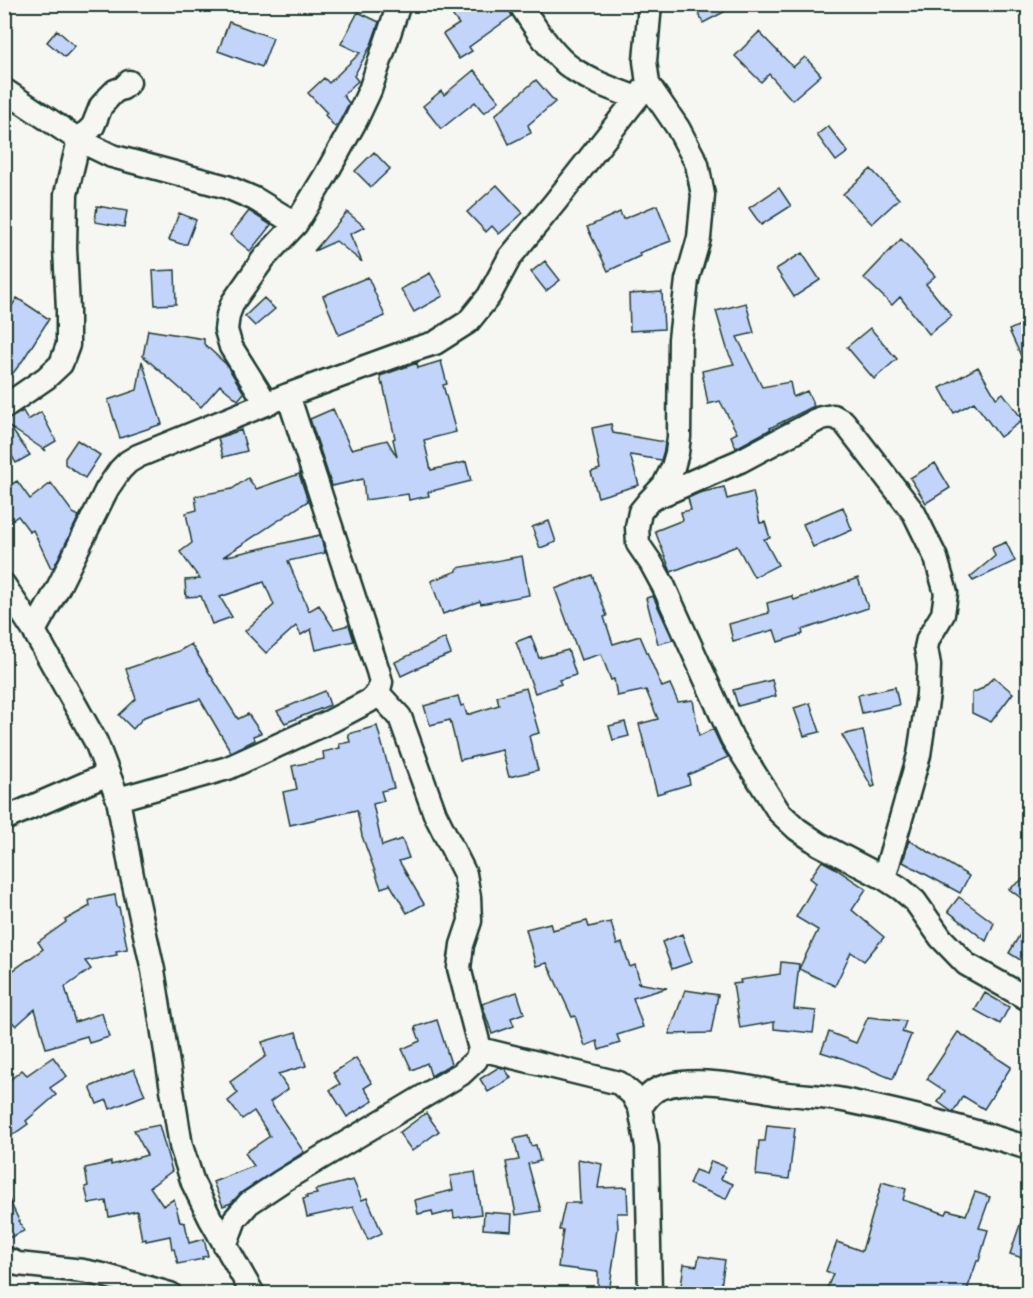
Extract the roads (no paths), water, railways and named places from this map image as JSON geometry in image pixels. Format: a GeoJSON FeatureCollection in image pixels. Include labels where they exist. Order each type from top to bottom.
{"type":"FeatureCollection","features":[{"type":"Feature","properties":{"kind":"street"},"geometry":{"type":"LineString","coordinates":[[266,403],[231,346],[226,330],[228,315],[233,302],[264,258],[297,224],[356,120],[370,90],[399,4]]}},
{"type":"Feature","properties":{"kind":"street"},"geometry":{"type":"LineString","coordinates":[[520,4],[556,55],[572,69],[598,83],[642,91],[678,128],[697,164],[703,195],[699,238],[687,280],[680,339],[677,453],[664,485],[640,512],[637,527],[638,544],[664,587],[732,738],[779,812],[797,829],[819,844],[901,889],[915,901],[941,938],[966,964],[1029,999]]}},
{"type":"Feature","properties":{"kind":"street"},"geometry":{"type":"LineString","coordinates":[[34,631],[107,489],[128,462],[266,403],[435,343],[468,322],[489,296],[510,257],[642,91],[650,4]]}},
{"type":"Feature","properties":{"kind":"street"},"geometry":{"type":"LineString","coordinates":[[4,408],[46,378],[61,364],[68,345],[66,194],[79,140],[93,126],[101,106],[115,91],[123,88],[129,82]]}},
{"type":"Feature","properties":{"kind":"street"},"geometry":{"type":"LineString","coordinates":[[4,90],[79,140],[112,156],[227,187],[255,199],[297,224]]}},
{"type":"Feature","properties":{"kind":"street"},"geometry":{"type":"LineString","coordinates":[[118,799],[228,768],[331,721],[369,701],[378,693],[381,682],[378,671],[288,395]]}},
{"type":"Feature","properties":{"kind":"street"},"geometry":{"type":"LineString","coordinates":[[649,501],[740,461],[821,417],[834,416],[844,422],[914,513],[936,558],[946,593],[943,614],[928,639],[926,648],[929,666],[928,694],[919,755],[884,878]]}},
{"type":"Feature","properties":{"kind":"street"},"geometry":{"type":"LineString","coordinates":[[4,585],[34,631],[96,742],[118,799],[153,970],[181,1146],[193,1183],[225,1246],[253,1293]]}},
{"type":"Feature","properties":{"kind":"street"},"geometry":{"type":"LineString","coordinates":[[225,1246],[235,1219],[249,1203],[461,1074],[476,1060],[480,1048],[459,968],[462,945],[470,921],[465,874],[435,814],[400,717],[378,693]]}},
{"type":"Feature","properties":{"kind":"street"},"geometry":{"type":"LineString","coordinates":[[4,819],[108,774]]}},
{"type":"Feature","properties":{"kind":"street"},"geometry":{"type":"LineString","coordinates":[[480,1048],[619,1083],[633,1094],[640,1108],[647,1147],[650,1293]]}},
{"type":"Feature","properties":{"kind":"street"},"geometry":{"type":"LineString","coordinates":[[640,1108],[650,1095],[661,1087],[698,1083],[735,1086],[841,1100],[875,1107],[980,1132],[1029,1148]]}},
{"type":"Feature","properties":{"kind":"street"},"geometry":{"type":"LineString","coordinates":[[4,1258],[18,1264],[103,1275],[170,1293]]}}]}
